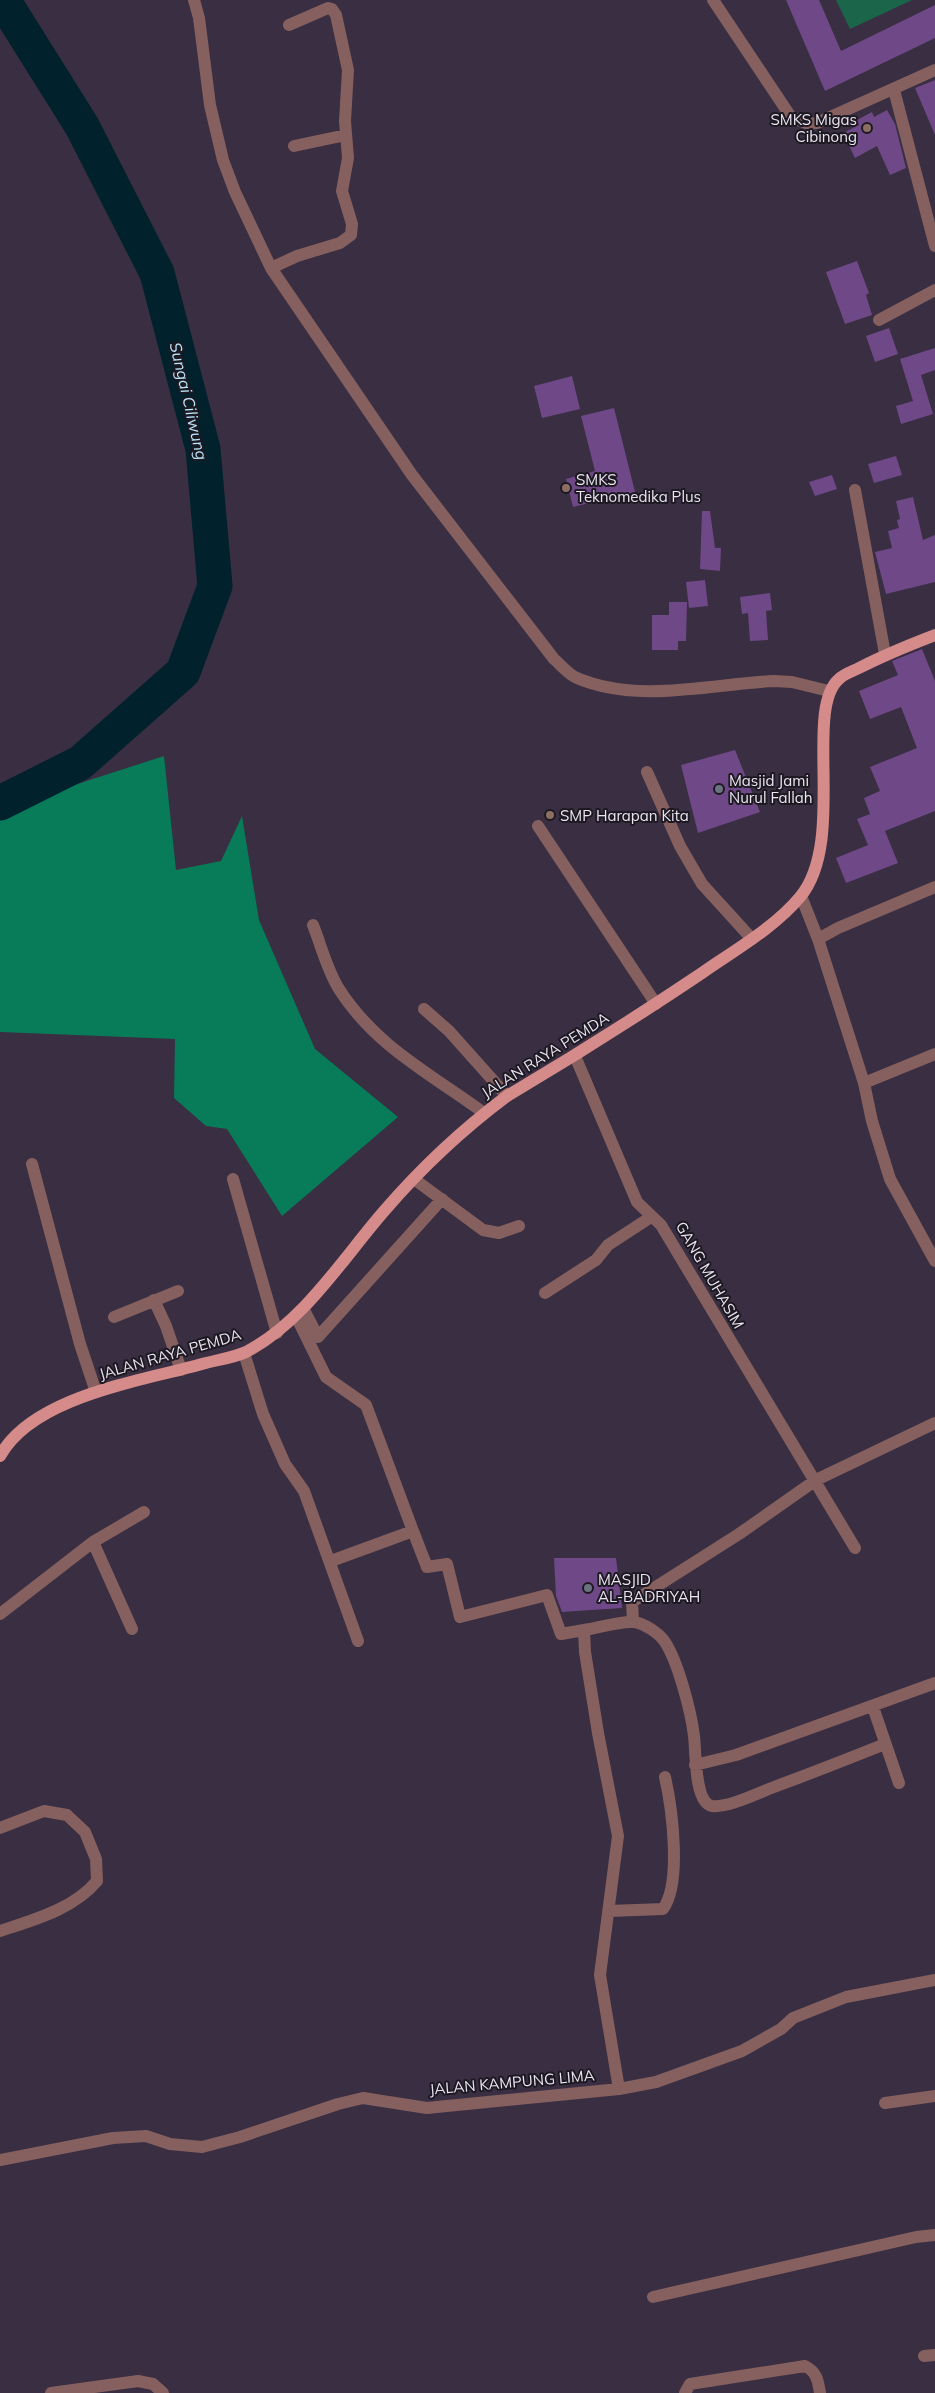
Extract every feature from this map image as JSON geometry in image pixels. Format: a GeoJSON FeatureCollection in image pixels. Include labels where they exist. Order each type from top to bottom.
{"type":"FeatureCollection","features":[{"type":"Feature","properties":{"kind":"main road"},"geometry":{"type":"LineString","coordinates":[[829,691],[839,678],[885,654],[935,635]]}},
{"type":"Feature","properties":{"kind":"main road","name":"JALAN RAYA PEMDA"},"geometry":{"type":"LineString","coordinates":[[0,1456],[5,1446],[26,1427],[59,1406],[96,1392],[244,1353],[277,1333],[299,1312],[414,1179],[447,1145],[484,1113],[507,1096],[575,1056],[656,1004],[752,939],[801,896],[817,865],[824,833],[823,729],[829,691]]}},
{"type":"Feature","properties":{"kind":"street"},"geometry":{"type":"LineString","coordinates":[[194,0],[199,18],[214,132],[222,160],[271,268],[412,475],[554,659],[576,678],[606,686],[652,692],[774,681],[792,682],[829,691]]}},
{"type":"Feature","properties":{"kind":"street"},"geometry":{"type":"LineString","coordinates":[[713,0],[791,117],[799,122],[818,123],[935,70]]}},
{"type":"Feature","properties":{"kind":"street"},"geometry":{"type":"LineString","coordinates":[[271,268],[297,256],[340,243],[351,235],[352,224],[342,191],[348,158],[346,135],[348,70],[336,15],[332,9],[328,8],[289,25]]}},
{"type":"Feature","properties":{"kind":"street"},"geometry":{"type":"LineString","coordinates":[[894,90],[935,246]]}},
{"type":"Feature","properties":{"kind":"street"},"geometry":{"type":"LineString","coordinates":[[294,146],[346,135]]}},
{"type":"Feature","properties":{"kind":"street"},"geometry":{"type":"LineString","coordinates":[[879,320],[935,290]]}},
{"type":"Feature","properties":{"kind":"street"},"geometry":{"type":"LineString","coordinates":[[855,490],[885,654]]}},
{"type":"Feature","properties":{"kind":"street"},"geometry":{"type":"LineString","coordinates":[[647,772],[680,846],[702,884],[752,939]]}},
{"type":"Feature","properties":{"kind":"street"},"geometry":{"type":"LineString","coordinates":[[538,826],[656,1004]]}},
{"type":"Feature","properties":{"kind":"street"},"geometry":{"type":"LineString","coordinates":[[818,939],[935,887]]}},
{"type":"Feature","properties":{"kind":"street"},"geometry":{"type":"LineString","coordinates":[[801,896],[818,939],[864,1083],[872,1120],[890,1179],[934,1258]]}},
{"type":"Feature","properties":{"kind":"street"},"geometry":{"type":"LineString","coordinates":[[313,925],[338,988],[366,1026],[402,1057],[484,1113]]}},
{"type":"Feature","properties":{"kind":"street"},"geometry":{"type":"LineString","coordinates":[[424,1009],[449,1031],[507,1096]]}},
{"type":"Feature","properties":{"kind":"street"},"geometry":{"type":"LineString","coordinates":[[864,1083],[935,1054]]}},
{"type":"Feature","properties":{"kind":"street","name":"GANG MUHASIM"},"geometry":{"type":"LineString","coordinates":[[575,1056],[637,1202],[651,1217],[662,1225],[733,1347],[816,1480],[855,1548]]}},
{"type":"Feature","properties":{"kind":"street"},"geometry":{"type":"LineString","coordinates":[[32,1164],[80,1344],[96,1392]]}},
{"type":"Feature","properties":{"kind":"street"},"geometry":{"type":"LineString","coordinates":[[233,1179],[277,1333]]}},
{"type":"Feature","properties":{"kind":"street"},"geometry":{"type":"LineString","coordinates":[[414,1179],[484,1230],[499,1233],[519,1226]]}},
{"type":"Feature","properties":{"kind":"street"},"geometry":{"type":"LineString","coordinates":[[299,1312],[318,1337],[442,1199]]}},
{"type":"Feature","properties":{"kind":"street"},"geometry":{"type":"LineString","coordinates":[[545,1293],[596,1260],[608,1245],[651,1217]]}},
{"type":"Feature","properties":{"kind":"street"},"geometry":{"type":"LineString","coordinates":[[114,1317],[178,1291]]}},
{"type":"Feature","properties":{"kind":"street"},"geometry":{"type":"LineString","coordinates":[[154,1300],[166,1326],[180,1370]]}},
{"type":"Feature","properties":{"kind":"street"},"geometry":{"type":"LineString","coordinates":[[299,1312],[326,1377],[366,1405],[427,1567],[447,1564],[460,1617],[547,1595],[561,1634],[634,1622],[655,1631],[664,1641],[674,1661],[694,1735],[695,1765],[702,1798],[706,1803],[713,1806],[740,1800],[880,1746]]}},
{"type":"Feature","properties":{"kind":"street"},"geometry":{"type":"LineString","coordinates":[[244,1353],[263,1414],[285,1464],[304,1491],[331,1561],[358,1641]]}},
{"type":"Feature","properties":{"kind":"street"},"geometry":{"type":"LineString","coordinates":[[634,1622],[632,1602],[739,1534],[816,1480],[935,1423]]}},
{"type":"Feature","properties":{"kind":"street"},"geometry":{"type":"LineString","coordinates":[[0,1614],[93,1542],[144,1512]]}},
{"type":"Feature","properties":{"kind":"street"},"geometry":{"type":"LineString","coordinates":[[331,1561],[413,1531]]}},
{"type":"Feature","properties":{"kind":"street"},"geometry":{"type":"LineString","coordinates":[[93,1542],[132,1629]]}},
{"type":"Feature","properties":{"kind":"street"},"geometry":{"type":"LineString","coordinates":[[584,1630],[585,1652],[598,1733],[618,1836],[600,1975],[619,2088]]}},
{"type":"Feature","properties":{"kind":"street"},"geometry":{"type":"LineString","coordinates":[[695,1765],[736,1755],[935,1683]]}},
{"type":"Feature","properties":{"kind":"street"},"geometry":{"type":"LineString","coordinates":[[873,1707],[899,1783]]}},
{"type":"Feature","properties":{"kind":"street"},"geometry":{"type":"LineString","coordinates":[[609,1911],[663,1908],[669,1900],[674,1829],[665,1777]]}},
{"type":"Feature","properties":{"kind":"street"},"geometry":{"type":"LineString","coordinates":[[0,1828],[44,1811],[67,1815],[84,1832],[96,1859],[97,1882],[87,1894],[46,1915],[0,1931]]}},
{"type":"Feature","properties":{"kind":"street","name":"JALAN KAMPUNG LIMA"},"geometry":{"type":"LineString","coordinates":[[0,2160],[114,2138],[146,2136],[170,2144],[202,2147],[240,2137],[338,2104],[363,2098],[426,2108],[619,2088],[656,2082],[742,2051],[781,2029],[793,2018],[846,1997],[935,1980]]}},
{"type":"Feature","properties":{"kind":"street"},"geometry":{"type":"LineString","coordinates":[[885,2103],[935,2096]]}},
{"type":"Feature","properties":{"kind":"street"},"geometry":{"type":"LineString","coordinates":[[653,2297],[916,2237],[935,2235]]}},
{"type":"Feature","properties":{"kind":"street"},"geometry":{"type":"LineString","coordinates":[[685,2393],[690,2384],[806,2366],[812,2369],[817,2377],[820,2393]]}},
{"type":"Feature","properties":{"kind":"street"},"geometry":{"type":"LineString","coordinates":[[51,2393],[80,2391],[138,2381],[152,2384],[163,2393]]}},
{"type":"Feature","properties":{"kind":"green space"},"geometry":{"type":"Polygon","coordinates":[[[836,0],[912,0],[850,29],[836,0]]]}},
{"type":"Feature","properties":{"kind":"green space"},"geometry":{"type":"Polygon","coordinates":[[[164,756],[176,870],[221,861],[242,816],[259,920],[315,1049],[398,1117],[282,1216],[227,1129],[206,1126],[174,1098],[175,1039],[0,1032],[0,809],[164,756]]]}},
{"type":"Feature","properties":{"kind":"building"},"geometry":{"type":"Polygon","coordinates":[[[786,0],[819,0],[841,51],[935,5],[935,38],[825,91],[786,0]]]}},
{"type":"Feature","properties":{"kind":"building"},"geometry":{"type":"Polygon","coordinates":[[[935,80],[935,135],[915,88],[935,80]]]}},
{"type":"Feature","properties":{"kind":"building"},"geometry":{"type":"Polygon","coordinates":[[[887,110],[895,124],[906,168],[890,175],[877,146],[855,158],[843,133],[859,125],[857,120],[872,112],[874,117],[887,110]]]}},
{"type":"Feature","properties":{"kind":"building"},"geometry":{"type":"Polygon","coordinates":[[[857,261],[869,293],[866,295],[872,315],[845,324],[826,272],[857,261]]]}},
{"type":"Feature","properties":{"kind":"building"},"geometry":{"type":"Polygon","coordinates":[[[889,328],[898,354],[875,362],[866,336],[889,328]]]}},
{"type":"Feature","properties":{"kind":"building"},"geometry":{"type":"Polygon","coordinates":[[[935,348],[935,370],[921,375],[933,414],[901,424],[896,406],[913,401],[900,359],[935,348]]]}},
{"type":"Feature","properties":{"kind":"building"},"geometry":{"type":"Polygon","coordinates":[[[572,376],[580,409],[542,418],[534,386],[572,376]]]}},
{"type":"Feature","properties":{"kind":"building"},"geometry":{"type":"Polygon","coordinates":[[[614,408],[635,492],[573,507],[566,479],[595,471],[581,416],[614,408]]]}},
{"type":"Feature","properties":{"kind":"building"},"geometry":{"type":"Polygon","coordinates":[[[896,456],[902,475],[874,483],[868,464],[896,456]]]}},
{"type":"Feature","properties":{"kind":"building"},"geometry":{"type":"Polygon","coordinates":[[[832,475],[837,489],[815,496],[809,482],[832,475]]]}},
{"type":"Feature","properties":{"kind":"building"},"geometry":{"type":"Polygon","coordinates":[[[913,497],[923,540],[935,535],[935,582],[886,594],[875,552],[892,548],[888,531],[899,528],[897,520],[900,519],[896,501],[913,497]]]}},
{"type":"Feature","properties":{"kind":"building"},"geometry":{"type":"Polygon","coordinates":[[[702,511],[710,511],[715,548],[721,548],[720,571],[700,569],[702,511]]]}},
{"type":"Feature","properties":{"kind":"building"},"geometry":{"type":"Polygon","coordinates":[[[705,580],[708,606],[689,608],[686,582],[705,580]]]}},
{"type":"Feature","properties":{"kind":"building"},"geometry":{"type":"Polygon","coordinates":[[[770,593],[772,610],[766,611],[768,640],[750,641],[748,613],[742,614],[740,597],[770,593]]]}},
{"type":"Feature","properties":{"kind":"building"},"geometry":{"type":"Polygon","coordinates":[[[669,602],[687,602],[686,641],[678,641],[678,650],[652,650],[652,615],[669,615],[669,602]]]}},
{"type":"Feature","properties":{"kind":"building"},"geometry":{"type":"Polygon","coordinates":[[[922,649],[935,681],[935,811],[885,831],[898,863],[846,883],[836,858],[868,845],[857,819],[870,814],[864,798],[880,791],[870,767],[917,748],[901,707],[870,719],[859,691],[898,675],[892,661],[922,649]]]}},
{"type":"Feature","properties":{"kind":"building","name":"Masjid Jami Nurul Fallah"},"geometry":{"type":"Polygon","coordinates":[[[735,750],[760,812],[698,833],[681,765],[735,750]]]}},
{"type":"Feature","properties":{"kind":"building","name":"MASJID AL-BADRIYAH"},"geometry":{"type":"Polygon","coordinates":[[[554,1558],[616,1558],[622,1608],[562,1612],[556,1596],[554,1558]]]}},
{"type":"Feature","properties":{"kind":"waterway","name":"Sungai Ciliwung"},"geometry":{"type":"LineString","coordinates":[[0,803],[80,763],[183,672],[215,586],[203,449],[157,273],[82,126],[3,0]]}},
{"type":"Feature","properties":{"kind":"place","name":"SMKS Migas Cibinong"},"geometry":{"type":"Point","coordinates":[867,128]}},
{"type":"Feature","properties":{"kind":"place","name":"SMKS Teknomedika Plus"},"geometry":{"type":"Point","coordinates":[566,488]}},
{"type":"Feature","properties":{"kind":"place","name":"Masjid Jami Nurul Fallah"},"geometry":{"type":"Point","coordinates":[719,789]}},
{"type":"Feature","properties":{"kind":"place","name":"SMP Harapan Kita"},"geometry":{"type":"Point","coordinates":[550,815]}},
{"type":"Feature","properties":{"kind":"place","name":"MASJID AL-BADRIYAH"},"geometry":{"type":"Point","coordinates":[588,1588]}}]}
